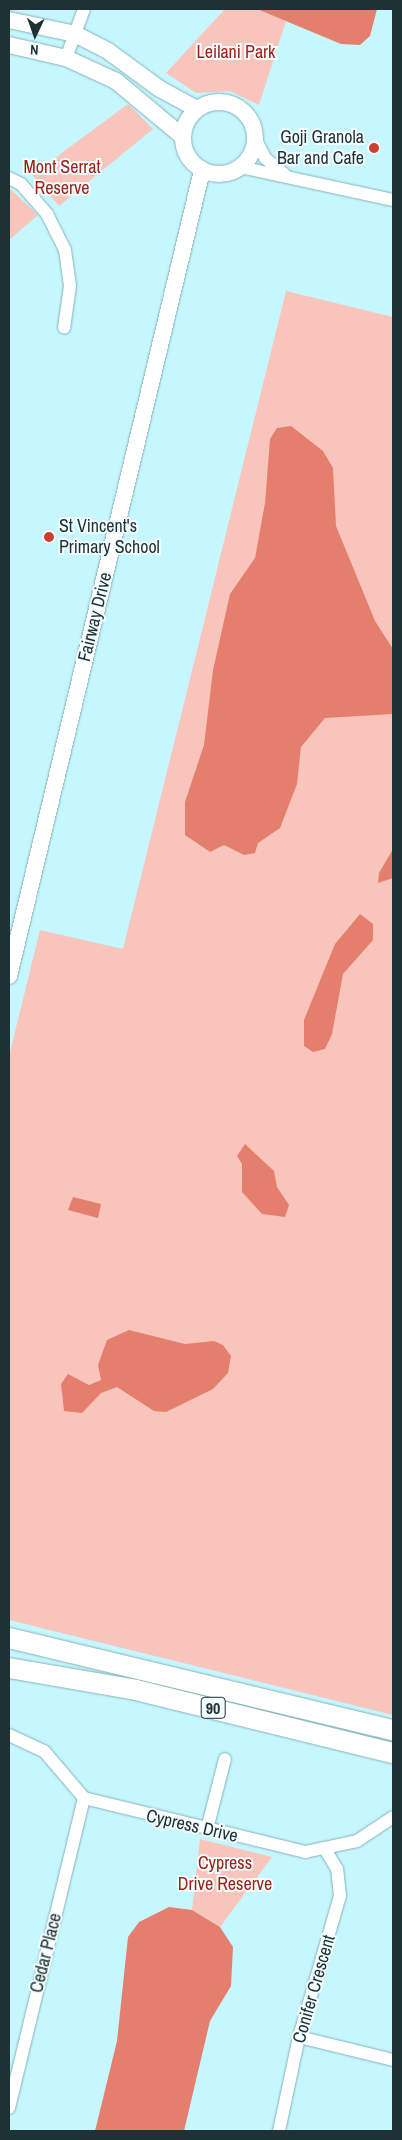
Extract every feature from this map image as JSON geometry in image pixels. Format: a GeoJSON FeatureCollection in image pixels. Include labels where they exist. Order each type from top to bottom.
{"type":"FeatureCollection","features":[{"type":"Feature","properties":{"kind":"main road","name":"90"},"geometry":{"type":"LineString","coordinates":[[9,1638],[393,1730]]}},
{"type":"Feature","properties":{"kind":"main road","name":"90"},"geometry":{"type":"LineString","coordinates":[[9,1668],[136,1690],[393,1753]]}},
{"type":"Feature","properties":{"kind":"street"},"geometry":{"type":"LineString","coordinates":[[66,58],[84,9]]}},
{"type":"Feature","properties":{"kind":"street"},"geometry":{"type":"LineString","coordinates":[[9,20],[75,34],[108,50],[160,89],[197,109]]}},
{"type":"Feature","properties":{"kind":"street"},"geometry":{"type":"LineString","coordinates":[[9,45],[66,58],[116,81],[182,136],[187,156],[202,170],[220,174],[240,167],[284,174],[393,200]]}},
{"type":"Feature","properties":{"kind":"street"},"geometry":{"type":"LineString","coordinates":[[182,136],[197,109],[214,102],[233,105],[249,118],[255,138],[265,158],[284,174]]}},
{"type":"Feature","properties":{"kind":"street"},"geometry":{"type":"LineString","coordinates":[[240,167],[250,155],[255,138]]}},
{"type":"Feature","properties":{"kind":"street","name":"Fairway Drive"},"geometry":{"type":"LineString","coordinates":[[9,976],[202,170]]}},
{"type":"Feature","properties":{"kind":"street"},"geometry":{"type":"LineString","coordinates":[[9,178],[21,184],[47,214],[65,250],[70,286],[64,328]]}},
{"type":"Feature","properties":{"kind":"street"},"geometry":{"type":"LineString","coordinates":[[9,1735],[44,1751],[84,1798]]}},
{"type":"Feature","properties":{"kind":"street"},"geometry":{"type":"LineString","coordinates":[[207,1829],[225,1759]]}},
{"type":"Feature","properties":{"kind":"street","name":"Cypress Drive"},"geometry":{"type":"LineString","coordinates":[[84,1798],[305,1852],[357,1841],[393,1817]]}},
{"type":"Feature","properties":{"kind":"street","name":"Cedar Place"},"geometry":{"type":"LineString","coordinates":[[9,2108],[84,1798]]}},
{"type":"Feature","properties":{"kind":"street","name":"Conifer Crescent"},"geometry":{"type":"LineString","coordinates":[[279,2131],[299,2037],[340,1896],[338,1869],[325,1849]]}},
{"type":"Feature","properties":{"kind":"street"},"geometry":{"type":"LineString","coordinates":[[299,2037],[393,2060]]}},
{"type":"Feature","properties":{"kind":"green space","name":"Leilani Park"},"geometry":{"type":"Polygon","coordinates":[[[225,9],[257,9],[286,21],[259,105],[230,91],[196,93],[166,73],[225,9]]]}},
{"type":"Feature","properties":{"kind":"green space","name":"Mont Serrat Reserve"},"geometry":{"type":"Polygon","coordinates":[[[128,104],[153,129],[59,206],[32,175],[128,104]]]}},
{"type":"Feature","properties":{"kind":"green space","name":"Mont Serrat Reserve"},"geometry":{"type":"Polygon","coordinates":[[[9,188],[38,215],[9,240],[9,188]]]}},
{"type":"Feature","properties":{"kind":"green space"},"geometry":{"type":"Polygon","coordinates":[[[286,291],[393,317],[393,1715],[9,1620],[9,1056],[40,930],[123,949],[286,291]]]}},
{"type":"Feature","properties":{"kind":"green space","name":"Cypress Drive Reserve"},"geometry":{"type":"Polygon","coordinates":[[[200,1839],[272,1857],[220,1927],[192,1910],[200,1839]]]}},
{"type":"Feature","properties":{"kind":"shaded area"},"geometry":{"type":"Polygon","coordinates":[[[257,9],[377,9],[370,36],[360,45],[341,44],[257,9]]]}},
{"type":"Feature","properties":{"kind":"shaded area"},"geometry":{"type":"Polygon","coordinates":[[[291,426],[323,451],[333,468],[336,526],[375,621],[393,649],[393,714],[325,718],[301,747],[297,784],[280,828],[258,843],[255,853],[244,855],[224,845],[210,852],[185,835],[185,802],[204,745],[213,670],[230,594],[255,558],[265,503],[270,439],[277,428],[291,426]]]}},
{"type":"Feature","properties":{"kind":"shaded area"},"geometry":{"type":"Polygon","coordinates":[[[393,849],[393,878],[378,883],[379,873],[393,849]]]}},
{"type":"Feature","properties":{"kind":"shaded area"},"geometry":{"type":"Polygon","coordinates":[[[360,914],[373,924],[373,940],[343,974],[332,1034],[325,1049],[313,1052],[304,1046],[304,1020],[335,944],[360,914]]]}},
{"type":"Feature","properties":{"kind":"shaded area"},"geometry":{"type":"Polygon","coordinates":[[[245,1144],[274,1171],[277,1187],[289,1205],[285,1217],[262,1214],[242,1192],[242,1164],[237,1156],[245,1144]]]}},
{"type":"Feature","properties":{"kind":"shaded area"},"geometry":{"type":"Polygon","coordinates":[[[73,1197],[101,1204],[98,1218],[68,1210],[73,1197]]]}},
{"type":"Feature","properties":{"kind":"shaded area"},"geometry":{"type":"Polygon","coordinates":[[[129,1330],[185,1344],[214,1341],[223,1345],[231,1356],[228,1373],[213,1389],[166,1412],[154,1411],[117,1387],[101,1393],[82,1413],[64,1411],[61,1384],[68,1374],[89,1385],[101,1380],[98,1365],[107,1340],[129,1330]]]}},
{"type":"Feature","properties":{"kind":"shaded area"},"geometry":{"type":"Polygon","coordinates":[[[169,1907],[192,1910],[220,1927],[233,1947],[231,1986],[210,2021],[184,2131],[95,2131],[117,2041],[128,1937],[139,1922],[169,1907]]]}},
{"type":"Feature","properties":{"kind":"place","name":"Goji Granola Bar and Cafe"},"geometry":{"type":"Point","coordinates":[374,148]}},
{"type":"Feature","properties":{"kind":"place","name":"St Vincent's Primary School"},"geometry":{"type":"Point","coordinates":[49,537]}}]}
